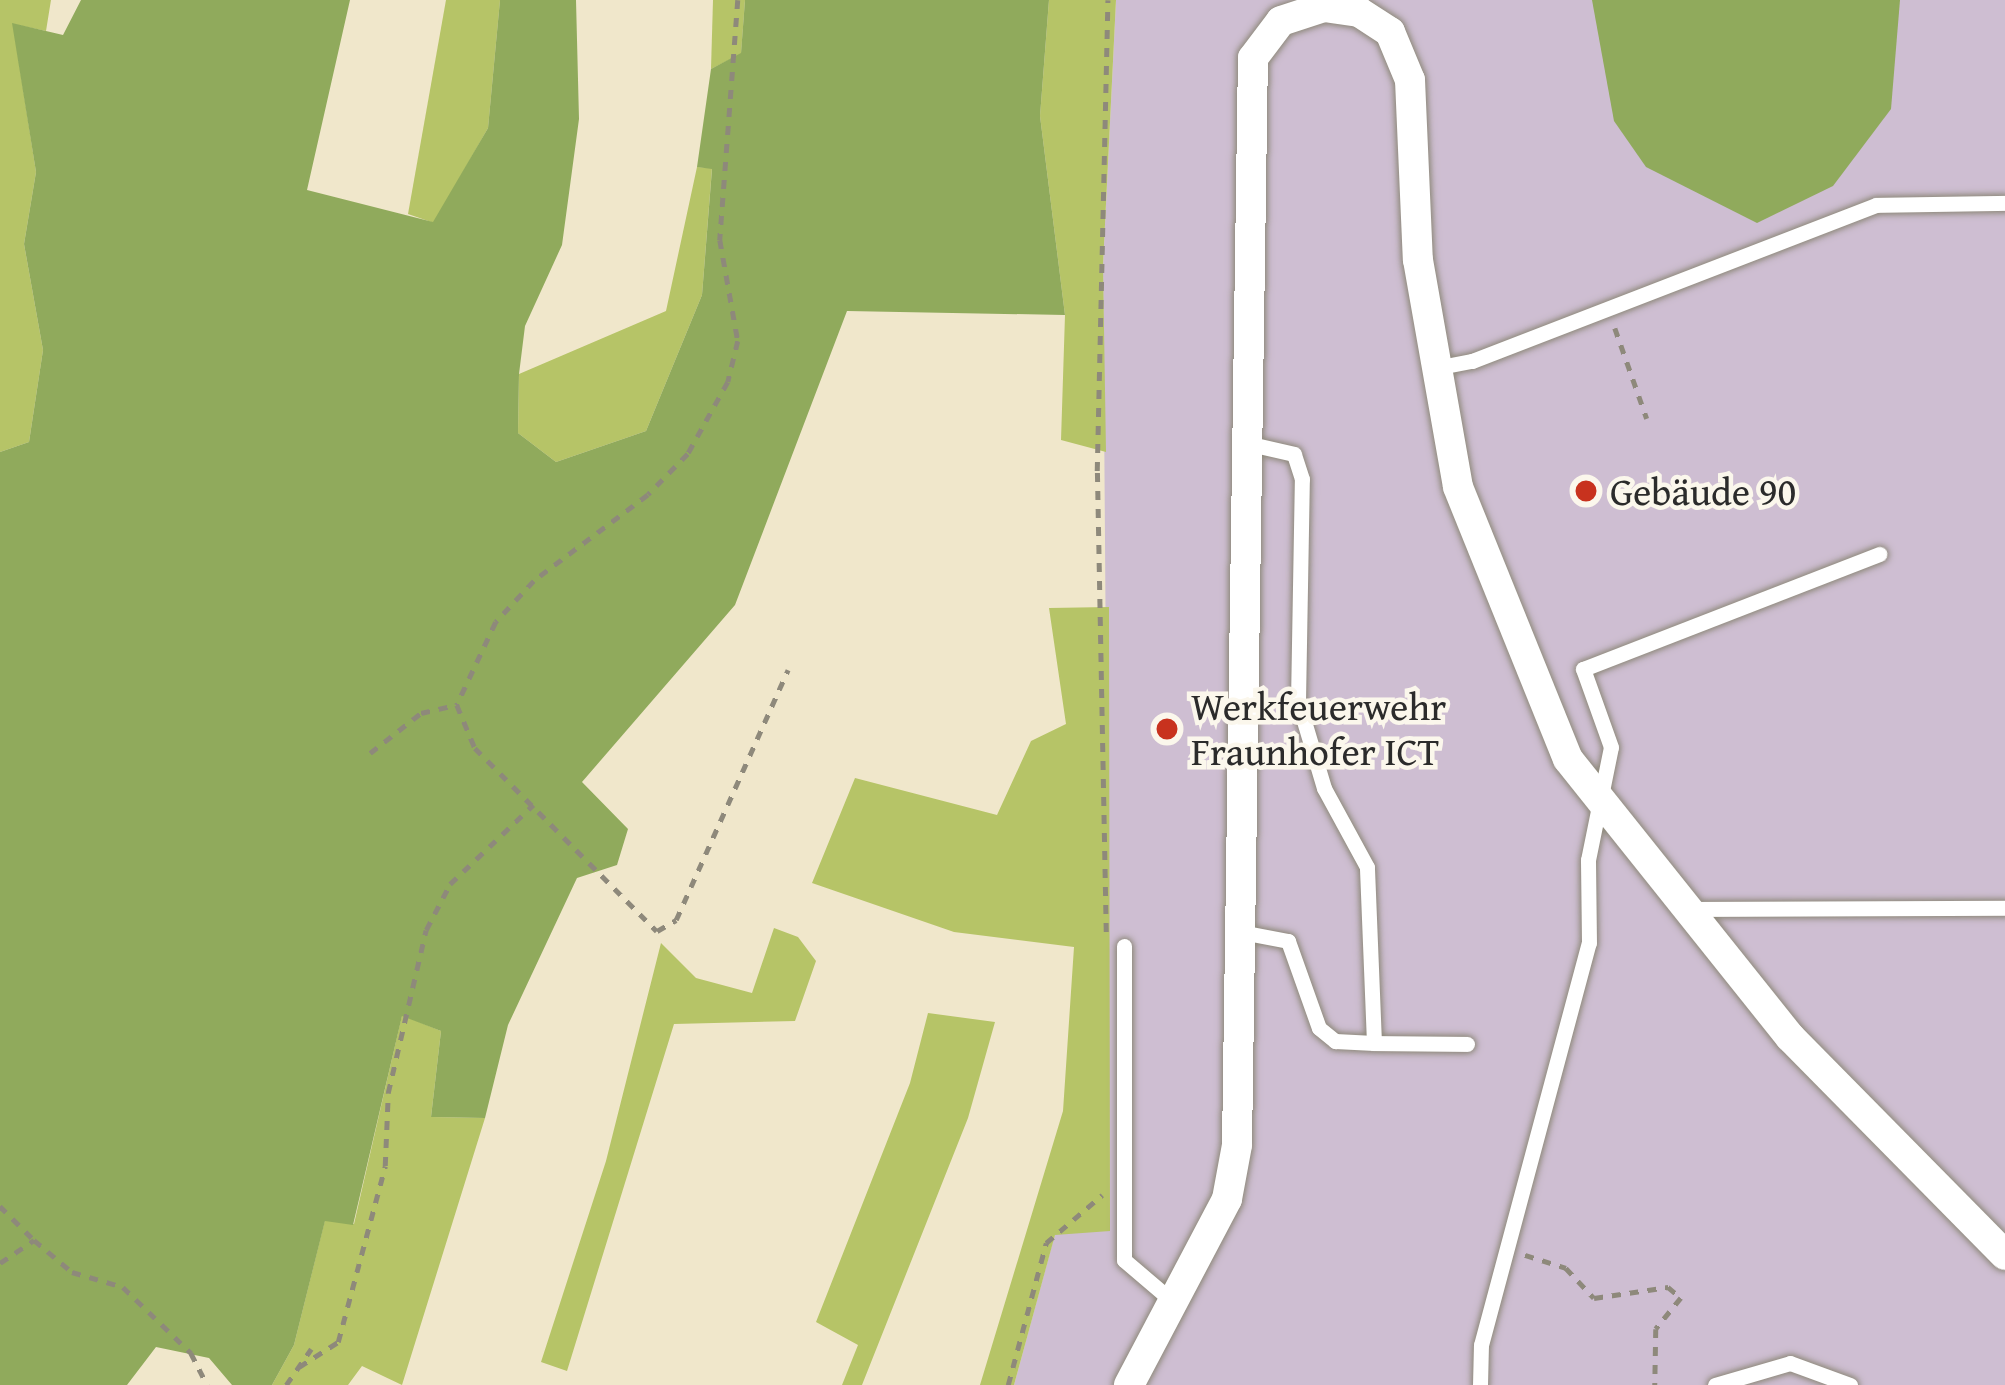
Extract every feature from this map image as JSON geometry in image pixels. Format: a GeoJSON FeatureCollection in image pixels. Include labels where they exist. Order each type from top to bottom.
{"type":"FeatureCollection","features":[{"type":"Feature","properties":{"kind":"street"},"geometry":{"type":"LineString","coordinates":[[1129,1385],[1227,1199],[1237,1144],[1253,58],[1281,21],[1324,7],[1360,12],[1390,32],[1410,80],[1418,260],[1458,487],[1568,759],[1597,803],[1790,1037],[2005,1255]]}},
{"type":"Feature","properties":{"kind":"lane"},"geometry":{"type":"LineString","coordinates":[[1435,368],[1608,309],[1876,205],[2005,203]]}},
{"type":"Feature","properties":{"kind":"lane"},"geometry":{"type":"LineString","coordinates":[[1246,443],[1294,454],[1302,479],[1298,701],[1324,788],[1367,867],[1374,1043]]}},
{"type":"Feature","properties":{"kind":"lane"},"geometry":{"type":"LineString","coordinates":[[1480,1385],[1481,1345],[1576,1012],[1589,943],[1588,860],[1611,747],[1583,669],[1880,554]]}},
{"type":"Feature","properties":{"kind":"lane"},"geometry":{"type":"LineString","coordinates":[[1684,909],[2005,908]]}},
{"type":"Feature","properties":{"kind":"lane"},"geometry":{"type":"LineString","coordinates":[[1241,932],[1288,941],[1319,1028],[1335,1041],[1467,1044]]}},
{"type":"Feature","properties":{"kind":"lane"},"geometry":{"type":"LineString","coordinates":[[1115,946],[1124,1260],[1171,1300]]}},
{"type":"Feature","properties":{"kind":"lane"},"geometry":{"type":"LineString","coordinates":[[1714,1385],[1790,1363],[1850,1385]]}},
{"type":"Feature","properties":{"kind":"path"},"geometry":{"type":"LineString","coordinates":[[738,0],[720,240],[738,341],[728,382],[688,454],[648,495],[534,581],[496,622],[457,705],[475,748],[657,931],[676,920],[788,670]]}},
{"type":"Feature","properties":{"kind":"path"},"geometry":{"type":"LineString","coordinates":[[1108,0],[1097,471],[1115,946]]}},
{"type":"Feature","properties":{"kind":"path"},"geometry":{"type":"LineString","coordinates":[[1608,309],[1647,419]]}},
{"type":"Feature","properties":{"kind":"path"},"geometry":{"type":"LineString","coordinates":[[370,753],[421,713],[457,705]]}},
{"type":"Feature","properties":{"kind":"path"},"geometry":{"type":"LineString","coordinates":[[299,1367],[338,1342],[385,1166],[388,1094],[426,930],[450,884],[532,805]]}},
{"type":"Feature","properties":{"kind":"path"},"geometry":{"type":"LineString","coordinates":[[1008,1385],[1046,1243],[1104,1193]]}},
{"type":"Feature","properties":{"kind":"path"},"geometry":{"type":"LineString","coordinates":[[0,1206],[72,1272],[123,1287],[150,1306],[191,1352],[207,1385]]}},
{"type":"Feature","properties":{"kind":"path"},"geometry":{"type":"LineString","coordinates":[[0,1263],[34,1240]]}},
{"type":"Feature","properties":{"kind":"path"},"geometry":{"type":"LineString","coordinates":[[1508,1250],[1566,1268],[1594,1298],[1668,1287],[1681,1298],[1656,1329],[1655,1385]]}},
{"type":"Feature","properties":{"kind":"path"},"geometry":{"type":"LineString","coordinates":[[286,1385],[311,1349]]}},
{"type":"Feature","properties":{"kind":"shaded area"},"geometry":{"type":"Polygon","coordinates":[[[1116,0],[2005,0],[2005,1385],[1014,1385],[1055,1234],[1110,1230],[1103,265],[1116,0]]]}},
{"type":"Feature","properties":{"kind":"green space"},"geometry":{"type":"Polygon","coordinates":[[[0,0],[51,0],[46,31],[13,24],[36,172],[24,244],[43,350],[29,442],[0,452],[0,0]]]}},
{"type":"Feature","properties":{"kind":"green space"},"geometry":{"type":"Polygon","coordinates":[[[81,0],[350,0],[307,190],[433,222],[488,128],[500,0],[576,0],[579,119],[562,245],[525,326],[519,374],[518,433],[556,462],[646,431],[702,295],[712,169],[697,167],[711,69],[741,53],[745,0],[1049,0],[1040,116],[1065,315],[847,311],[735,605],[582,782],[628,829],[617,865],[577,878],[508,1025],[485,1118],[431,1117],[441,1031],[402,1016],[353,1225],[325,1221],[294,1345],[272,1385],[232,1385],[209,1358],[156,1347],[127,1385],[0,1385],[0,452],[29,442],[43,350],[24,244],[36,172],[12,23],[63,35],[81,0]]]}},
{"type":"Feature","properties":{"kind":"green space"},"geometry":{"type":"Polygon","coordinates":[[[446,0],[500,0],[488,128],[434,223],[408,214],[446,0]]]}},
{"type":"Feature","properties":{"kind":"green space"},"geometry":{"type":"Polygon","coordinates":[[[713,0],[745,0],[741,54],[711,69],[713,0]]]}},
{"type":"Feature","properties":{"kind":"green space"},"geometry":{"type":"Polygon","coordinates":[[[1049,0],[1116,0],[1103,265],[1106,452],[1061,440],[1065,315],[1040,116],[1049,0]]]}},
{"type":"Feature","properties":{"kind":"green space"},"geometry":{"type":"Polygon","coordinates":[[[1592,0],[1900,0],[1891,109],[1833,186],[1757,223],[1646,167],[1614,121],[1592,0]]]}},
{"type":"Feature","properties":{"kind":"green space"},"geometry":{"type":"Polygon","coordinates":[[[697,167],[712,168],[702,295],[646,431],[556,462],[518,433],[519,374],[666,311],[697,167]]]}},
{"type":"Feature","properties":{"kind":"green space"},"geometry":{"type":"Polygon","coordinates":[[[1109,607],[1110,1231],[1055,1235],[1014,1385],[980,1385],[1063,1111],[1074,947],[954,932],[812,883],[855,778],[997,815],[1031,741],[1066,724],[1049,608],[1109,607]]]}},
{"type":"Feature","properties":{"kind":"green space"},"geometry":{"type":"Polygon","coordinates":[[[774,928],[798,937],[816,961],[795,1021],[674,1024],[567,1371],[541,1362],[606,1161],[661,943],[696,978],[752,993],[774,928]]]}},
{"type":"Feature","properties":{"kind":"green space"},"geometry":{"type":"Polygon","coordinates":[[[928,1013],[995,1022],[968,1118],[862,1385],[842,1385],[858,1345],[816,1322],[910,1083],[928,1013]]]}},
{"type":"Feature","properties":{"kind":"green space"},"geometry":{"type":"Polygon","coordinates":[[[402,1015],[441,1031],[431,1117],[485,1118],[402,1385],[362,1366],[348,1385],[272,1385],[294,1345],[325,1220],[354,1224],[402,1015]]]}},
{"type":"Feature","properties":{"kind":"place","name":"Gebäude 90"},"geometry":{"type":"Point","coordinates":[1586,491]}},
{"type":"Feature","properties":{"kind":"place","name":"Werkfeuerwehr Fraunhofer ICT"},"geometry":{"type":"Point","coordinates":[1167,729]}}]}
